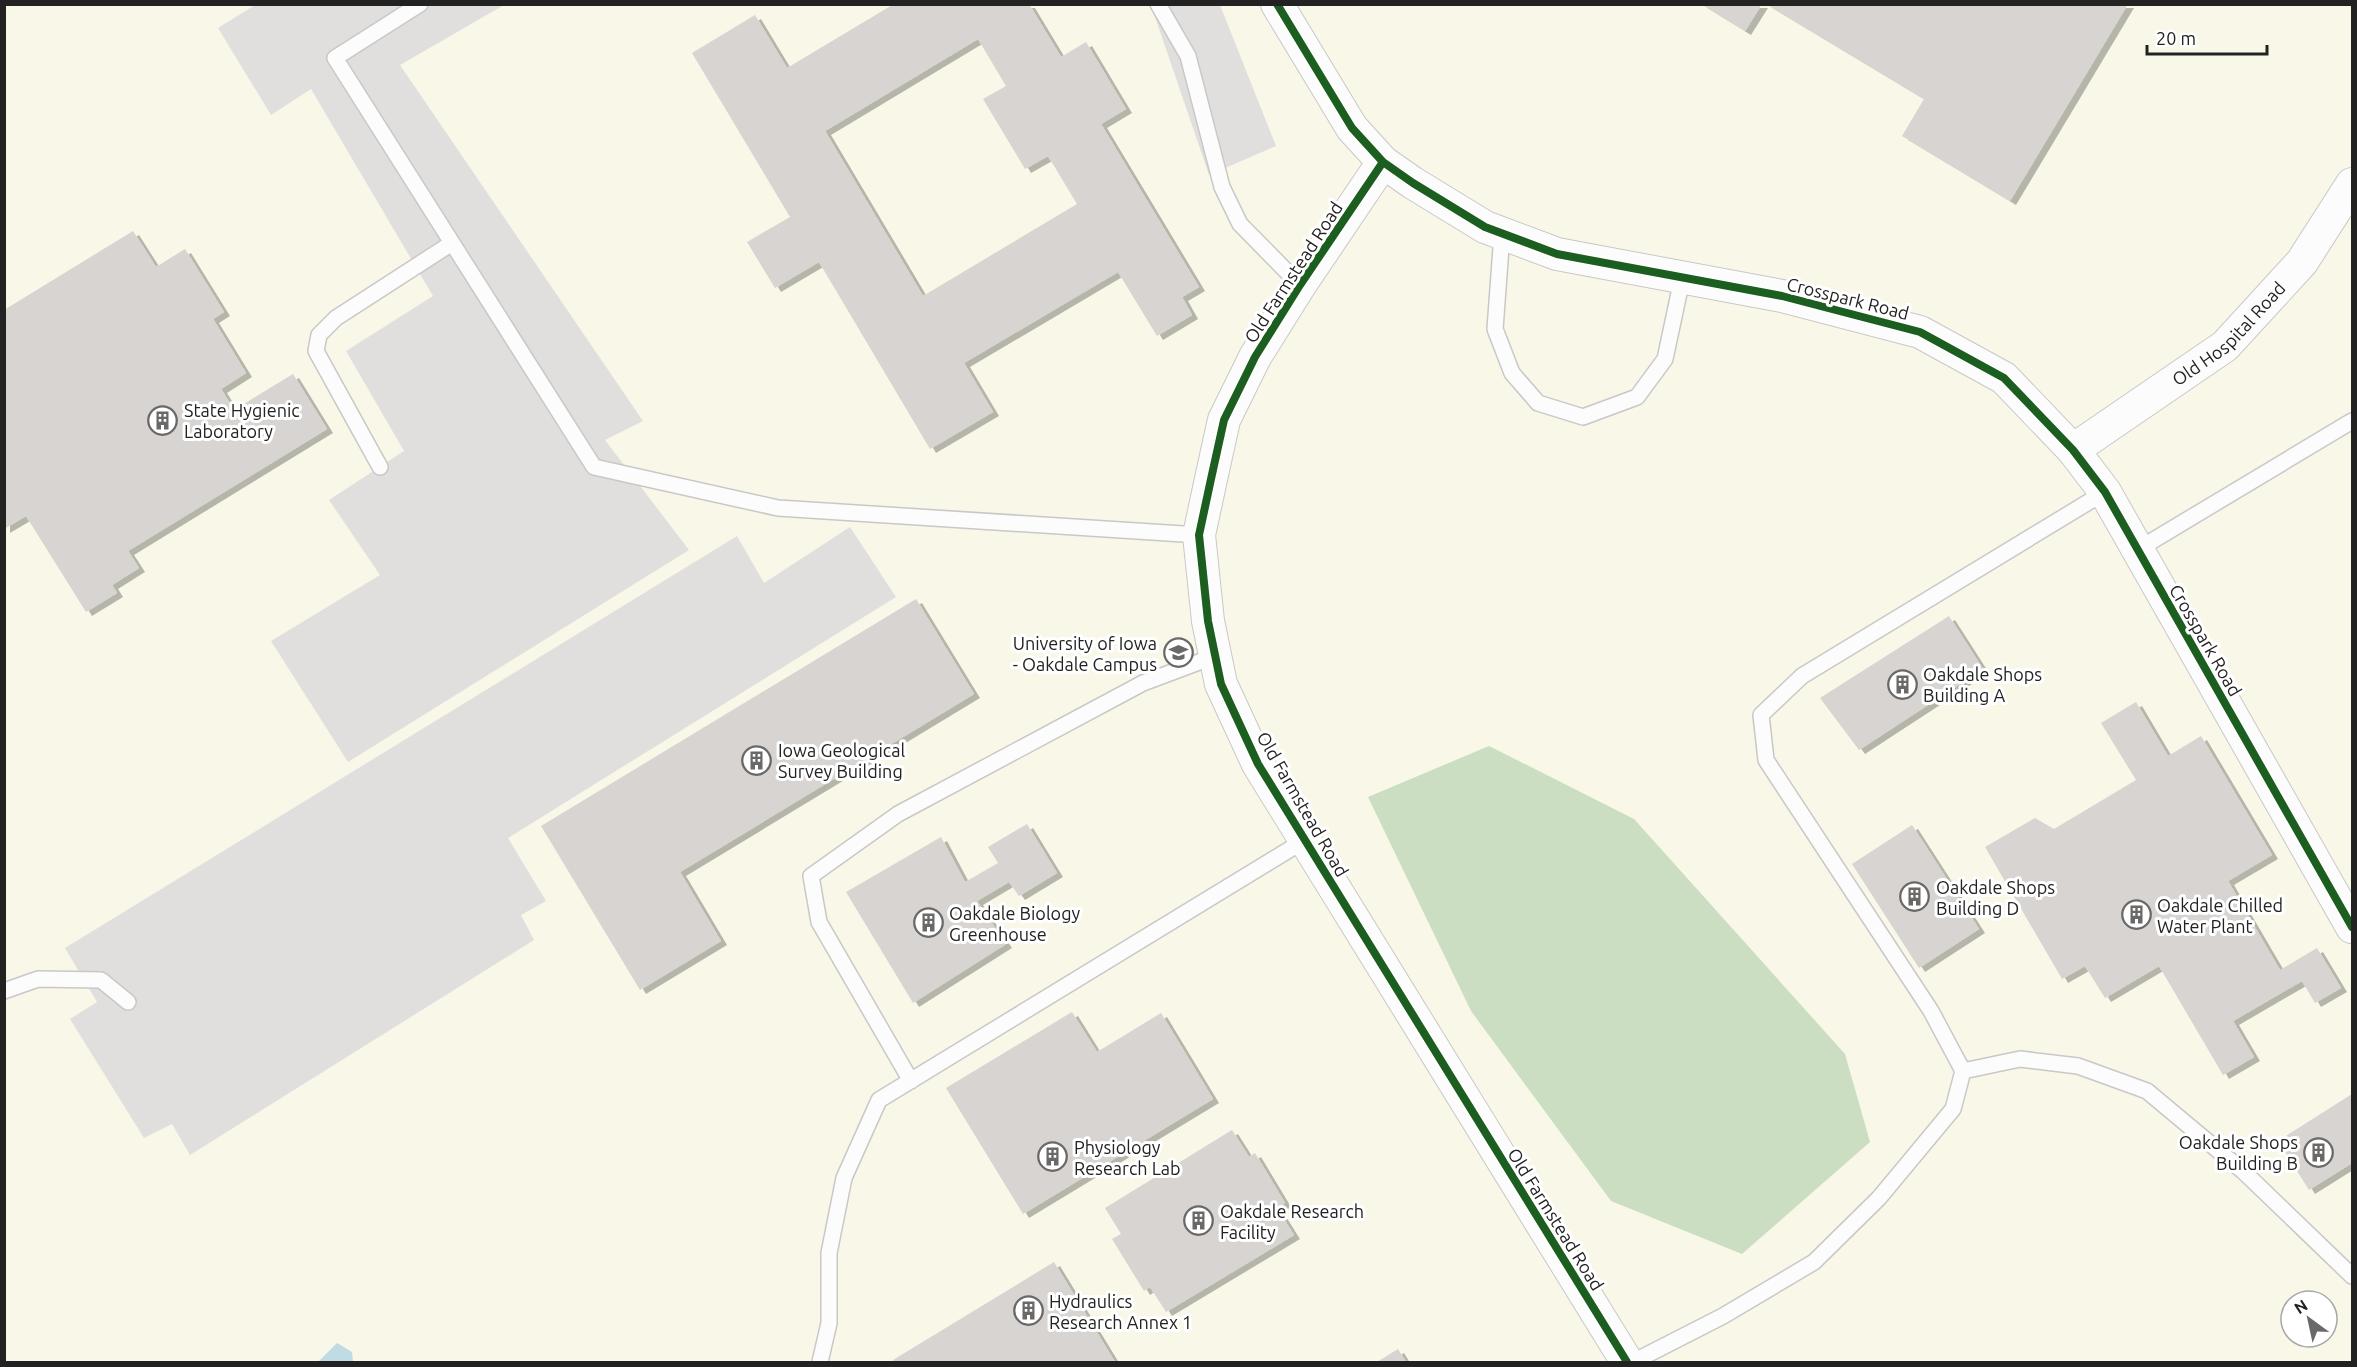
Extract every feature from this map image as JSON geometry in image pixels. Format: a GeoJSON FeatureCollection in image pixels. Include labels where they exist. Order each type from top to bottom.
{"type":"FeatureCollection","features":[{"type":"Feature","properties":{"kind":"street","name":"Crosspark Road"},"geometry":{"type":"LineString","coordinates":[[1277,4],[1352,128],[1383,162],[1485,227],[1557,254],[1782,296],[1920,332],[2004,378],[2073,450],[2105,492],[2352,927]]}},
{"type":"Feature","properties":{"kind":"street","name":"Old Farmstead Road"},"geometry":{"type":"LineString","coordinates":[[1383,162],[1300,285],[1255,357],[1224,420],[1199,535],[1208,621],[1215,656],[1221,684],[1258,764],[1627,1362]]}},
{"type":"Feature","properties":{"kind":"street","name":"Old Hospital Road"},"geometry":{"type":"LineString","coordinates":[[2073,450],[2225,346],[2302,262],[2352,184]]}},
{"type":"Feature","properties":{"kind":"lane"},"geometry":{"type":"LineString","coordinates":[[420,4],[335,58],[594,467],[778,508],[1199,535]]}},
{"type":"Feature","properties":{"kind":"lane"},"geometry":{"type":"LineString","coordinates":[[1158,4],[1188,56],[1222,187],[1240,224],[1300,285]]}},
{"type":"Feature","properties":{"kind":"lane"},"geometry":{"type":"LineString","coordinates":[[1502,234],[1495,329],[1512,373],[1538,403],[1582,417],[1637,397],[1665,359],[1682,279]]}},
{"type":"Feature","properties":{"kind":"lane"},"geometry":{"type":"LineString","coordinates":[[380,467],[316,351],[319,335],[336,318],[452,243]]}},
{"type":"Feature","properties":{"kind":"lane"},"geometry":{"type":"LineString","coordinates":[[2137,550],[2352,421]]}},
{"type":"Feature","properties":{"kind":"lane"},"geometry":{"type":"LineString","coordinates":[[1633,1362],[1723,1316],[1814,1262],[1879,1198],[1953,1109],[1963,1071],[1931,1011],[1766,760],[1761,715],[1802,676],[2105,492]]}},
{"type":"Feature","properties":{"kind":"lane"},"geometry":{"type":"LineString","coordinates":[[911,1081],[819,922],[811,876],[898,814],[1143,683],[1215,656]]}},
{"type":"Feature","properties":{"kind":"lane"},"geometry":{"type":"LineString","coordinates":[[820,1362],[829,1323],[829,1252],[844,1178],[879,1100],[1305,840]]}},
{"type":"Feature","properties":{"kind":"lane"},"geometry":{"type":"LineString","coordinates":[[4,991],[38,979],[101,980],[128,1002]]}},
{"type":"Feature","properties":{"kind":"lane"},"geometry":{"type":"LineString","coordinates":[[1963,1071],[2020,1059],[2078,1066],[2147,1091],[2244,1172],[2352,1276]]}},
{"type":"Feature","properties":{"kind":"shaded area","name":"University of Iowa - Oakdale Campus"},"geometry":{"type":"Polygon","coordinates":[[[5,5],[2352,5],[2352,1362],[5,1362],[5,5]]]}},
{"type":"Feature","properties":{"kind":"shaded area"},"geometry":{"type":"Polygon","coordinates":[[[255,5],[504,5],[400,65],[643,421],[605,440],[689,550],[348,762],[271,641],[380,575],[329,500],[404,451],[346,351],[433,296],[311,89],[271,115],[218,28],[255,5]]]}},
{"type":"Feature","properties":{"kind":"shaded area"},"geometry":{"type":"Polygon","coordinates":[[[1151,5],[1220,5],[1276,146],[1209,175],[1151,5]]]}},
{"type":"Feature","properties":{"kind":"shaded area"},"geometry":{"type":"Polygon","coordinates":[[[850,527],[896,597],[508,838],[546,901],[521,915],[534,940],[190,1155],[172,1124],[144,1138],[70,1019],[97,1002],[65,948],[737,536],[764,583],[850,527]]]}},
{"type":"Feature","properties":{"kind":"green space"},"geometry":{"type":"Polygon","coordinates":[[[1489,746],[1634,819],[1845,1054],[1870,1142],[1742,1254],[1611,1201],[1471,1011],[1368,797],[1489,746]]]}},
{"type":"Feature","properties":{"kind":"water"},"geometry":{"type":"Polygon","coordinates":[[[337,1343],[352,1352],[353,1362],[318,1362],[337,1343]]]}},
{"type":"Feature","properties":{"kind":"building"},"geometry":{"type":"Polygon","coordinates":[[[894,4],[1029,4],[1061,57],[1086,42],[1126,109],[1101,124],[1199,287],[1182,297],[1192,315],[1157,336],[1118,272],[964,363],[993,412],[930,449],[819,262],[775,288],[747,242],[790,217],[692,53],[755,15],[787,68],[894,4]],[[978,39],[825,131],[923,296],[1077,204],[1048,156],[1025,169],[983,99],[1006,86],[978,39]]]}},
{"type":"Feature","properties":{"kind":"building"},"geometry":{"type":"Polygon","coordinates":[[[1701,4],[1762,4],[1745,31],[1701,4]]]}},
{"type":"Feature","properties":{"kind":"building"},"geometry":{"type":"Polygon","coordinates":[[[1766,4],[2128,4],[2010,201],[1902,136],[1924,99],[1766,4]]]}},
{"type":"Feature","properties":{"kind":"building","name":"State Hygienic Laboratory"},"geometry":{"type":"Polygon","coordinates":[[[133,231],[156,267],[185,249],[224,312],[213,319],[246,373],[221,389],[234,410],[293,374],[327,429],[128,551],[139,568],[112,585],[117,593],[86,612],[26,516],[4,529],[4,310],[133,231]]]}},
{"type":"Feature","properties":{"kind":"building","name":"Iowa Geological Survey Building"},"geometry":{"type":"Polygon","coordinates":[[[916,599],[974,694],[680,872],[721,941],[640,990],[541,826],[916,599]]]}},
{"type":"Feature","properties":{"kind":"building","name":"Oakdale Shops Building A"},"geometry":{"type":"Polygon","coordinates":[[[1949,616],[1983,669],[1859,750],[1820,698],[1949,616]]]}},
{"type":"Feature","properties":{"kind":"building","name":"Oakdale Chilled Water Plant"},"geometry":{"type":"Polygon","coordinates":[[[2136,702],[2168,756],[2201,736],[2272,855],[2228,881],[2280,970],[2317,948],[2341,988],[2315,1003],[2302,981],[2233,1021],[2254,1057],[2223,1075],[2159,966],[2105,998],[2085,966],[2062,979],[1985,847],[2035,818],[2054,829],[2136,780],[2101,723],[2136,702]]]}},
{"type":"Feature","properties":{"kind":"building","name":"Oakdale Biology Greenhouse"},"geometry":{"type":"Polygon","coordinates":[[[1027,824],[1057,873],[1019,896],[1009,882],[977,901],[1006,944],[913,1003],[846,892],[941,837],[965,882],[998,863],[988,847],[1027,824]]]}},
{"type":"Feature","properties":{"kind":"building","name":"Oakdale Shops Building D"},"geometry":{"type":"Polygon","coordinates":[[[1912,825],[1979,929],[1919,968],[1852,864],[1912,825]]]}},
{"type":"Feature","properties":{"kind":"building","name":"Physiology Research Lab"},"geometry":{"type":"Polygon","coordinates":[[[1072,1012],[1097,1052],[1161,1013],[1213,1099],[1023,1214],[946,1088],[1072,1012]]]}},
{"type":"Feature","properties":{"kind":"building","name":"Oakdale Shops Building B"},"geometry":{"type":"Polygon","coordinates":[[[2352,1094],[2352,1163],[2309,1190],[2278,1141],[2352,1094]]]}},
{"type":"Feature","properties":{"kind":"building","name":"Oakdale Research Facility"},"geometry":{"type":"Polygon","coordinates":[[[1232,1130],[1249,1157],[1255,1153],[1285,1203],[1277,1208],[1294,1235],[1166,1312],[1150,1287],[1144,1291],[1112,1239],[1121,1234],[1105,1208],[1232,1130]]]}},
{"type":"Feature","properties":{"kind":"building","name":"Hydraulics Research Annex 1"},"geometry":{"type":"Polygon","coordinates":[[[1054,1262],[1115,1362],[894,1362],[893,1360],[1054,1262]]]}},
{"type":"Feature","properties":{"kind":"building"},"geometry":{"type":"Polygon","coordinates":[[[1398,1349],[1406,1362],[1377,1362],[1398,1349]]]}},
{"type":"Feature","properties":{"kind":"cycle path"},"geometry":{"type":"LineString","coordinates":[[1277,4],[1352,128],[1383,162],[1485,227],[1557,254],[1782,296],[1920,332],[2004,378],[2073,450],[2105,492],[2352,927]]}},
{"type":"Feature","properties":{"kind":"cycle path"},"geometry":{"type":"LineString","coordinates":[[1383,162],[1300,285],[1255,357],[1224,420],[1199,535],[1208,621],[1221,684],[1258,764],[1627,1362]]}},
{"type":"Feature","properties":{"kind":"place","name":"State Hygienic Laboratory"},"geometry":{"type":"Point","coordinates":[163,420]}},
{"type":"Feature","properties":{"kind":"place","name":"University of Iowa - Oakdale Campus"},"geometry":{"type":"Point","coordinates":[1178,653]}},
{"type":"Feature","properties":{"kind":"place","name":"Oakdale Shops Building A"},"geometry":{"type":"Point","coordinates":[1902,684]}},
{"type":"Feature","properties":{"kind":"place","name":"Iowa Geological Survey Building"},"geometry":{"type":"Point","coordinates":[757,760]}},
{"type":"Feature","properties":{"kind":"place","name":"Oakdale Shops Building D"},"geometry":{"type":"Point","coordinates":[1915,897]}},
{"type":"Feature","properties":{"kind":"place","name":"Oakdale Chilled Water Plant"},"geometry":{"type":"Point","coordinates":[2136,915]}},
{"type":"Feature","properties":{"kind":"place","name":"Oakdale Biology Greenhouse"},"geometry":{"type":"Point","coordinates":[928,923]}},
{"type":"Feature","properties":{"kind":"place","name":"Oakdale Shops Building B"},"geometry":{"type":"Point","coordinates":[2319,1152]}},
{"type":"Feature","properties":{"kind":"place","name":"Physiology Research Lab"},"geometry":{"type":"Point","coordinates":[1053,1157]}},
{"type":"Feature","properties":{"kind":"place","name":"Oakdale Research Facility"},"geometry":{"type":"Point","coordinates":[1199,1221]}},
{"type":"Feature","properties":{"kind":"place","name":"Hydraulics Research Annex 1"},"geometry":{"type":"Point","coordinates":[1028,1311]}}]}
